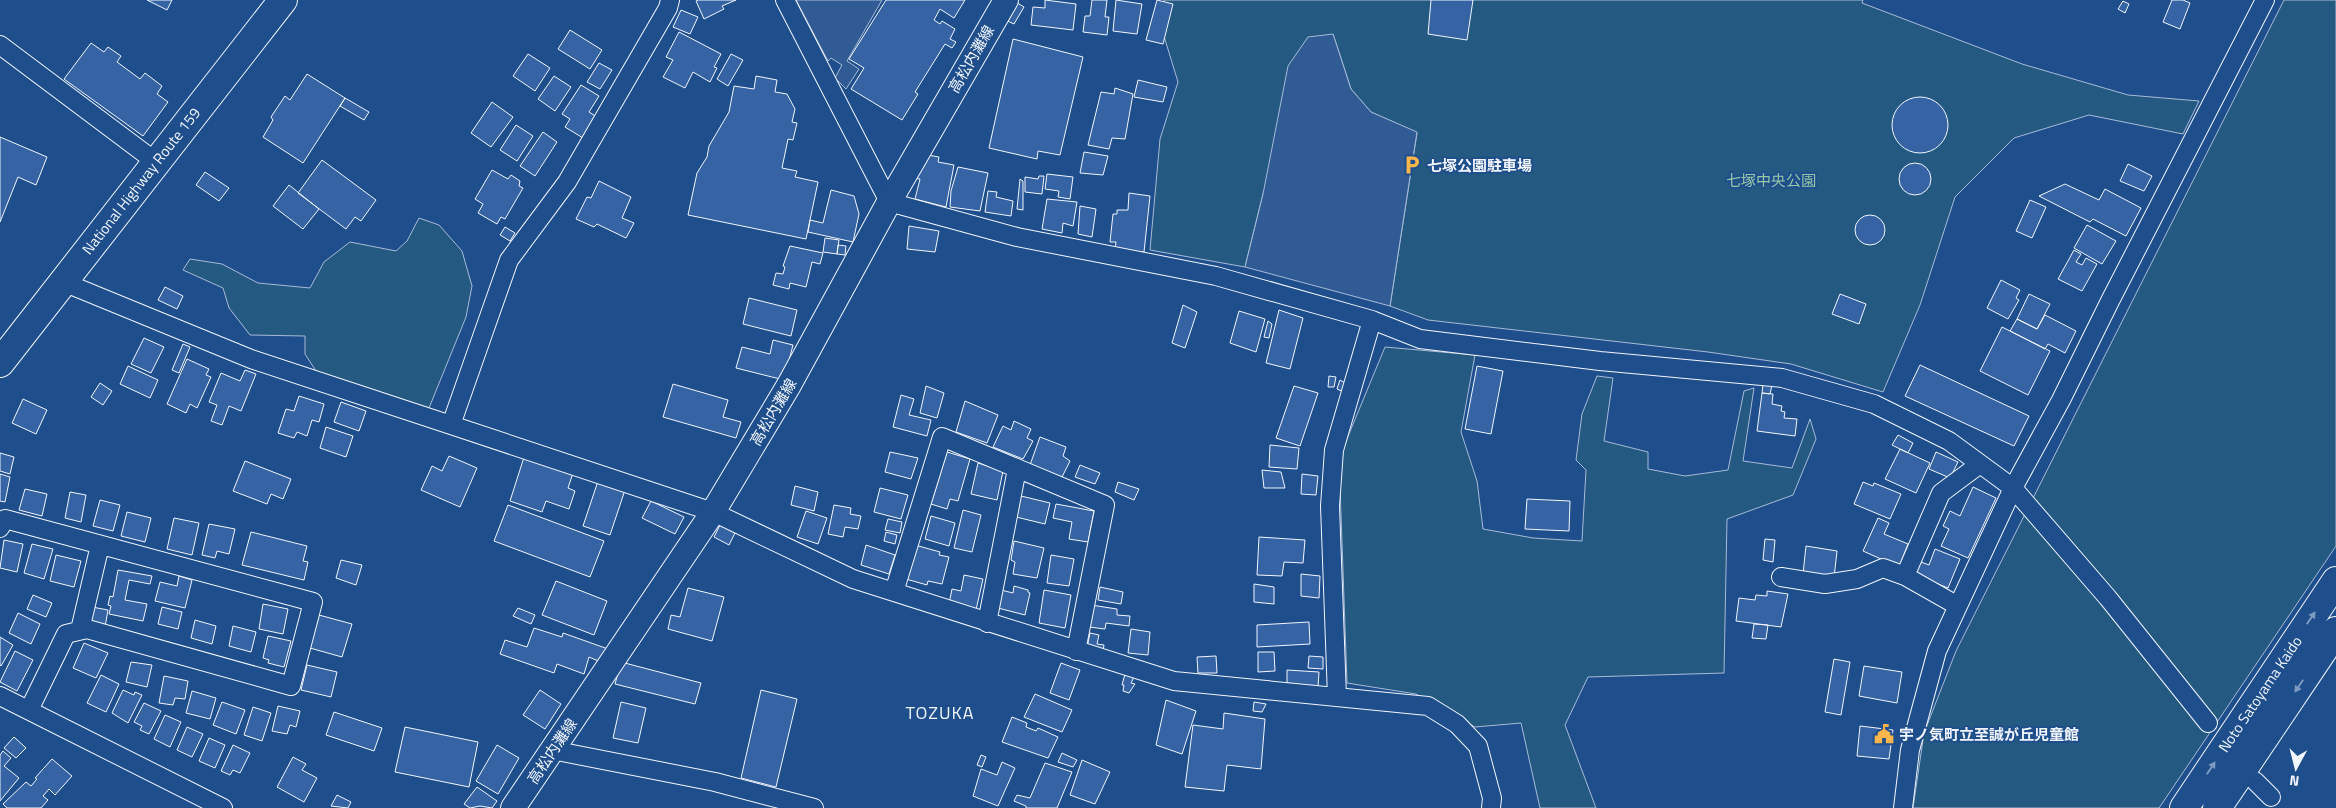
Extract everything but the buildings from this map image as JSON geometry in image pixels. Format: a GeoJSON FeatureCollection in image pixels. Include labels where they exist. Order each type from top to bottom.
{"type":"FeatureCollection","features":[{"type":"Feature","properties":{"kind":"highway","name":"National Highway Route 159"},"geometry":{"type":"LineString","coordinates":[[0,363],[283,0]]}},
{"type":"Feature","properties":{"kind":"highway","name":"Noto Satoyama Kaido"},"geometry":{"type":"LineString","coordinates":[[2184,808],[2336,581]]}},
{"type":"Feature","properties":{"kind":"highway","name":"Noto Satoyama Kaido"},"geometry":{"type":"LineString","coordinates":[[2217,808],[2336,631]]}},
{"type":"Feature","properties":{"kind":"main road","name":"高松内灘線"},"geometry":{"type":"LineString","coordinates":[[513,808],[713,512],[789,385],[889,202],[1006,0]]}},
{"type":"Feature","properties":{"kind":"street"},"geometry":{"type":"LineString","coordinates":[[451,424],[509,260],[567,182],[668,8],[670,0]]}},
{"type":"Feature","properties":{"kind":"street"},"geometry":{"type":"LineString","coordinates":[[785,0],[889,202],[1017,237],[1216,276],[1372,320],[1420,339],[1600,361],[1782,378],[1874,404],[1949,441],[2013,488],[2108,598],[2208,723]]}},
{"type":"Feature","properties":{"kind":"street"},"geometry":{"type":"LineString","coordinates":[[1902,808],[1910,750],[1937,651],[2013,488],[2061,400],[2110,301],[2266,0]]}},
{"type":"Feature","properties":{"kind":"street"},"geometry":{"type":"LineString","coordinates":[[0,45],[156,162]]}},
{"type":"Feature","properties":{"kind":"street"},"geometry":{"type":"LineString","coordinates":[[63,282],[250,359],[713,512],[853,579],[1076,651],[1174,681],[1428,706],[1456,724],[1478,746],[1492,798],[1491,808]]}},
{"type":"Feature","properties":{"kind":"street"},"geometry":{"type":"LineString","coordinates":[[1337,697],[1330,506],[1334,450],[1372,320]]}},
{"type":"Feature","properties":{"kind":"street"},"geometry":{"type":"LineString","coordinates":[[894,592],[942,438],[1105,506],[1076,651]]}},
{"type":"Feature","properties":{"kind":"street"},"geometry":{"type":"LineString","coordinates":[[1905,576],[1941,493],[1980,464]]}},
{"type":"Feature","properties":{"kind":"street"},"geometry":{"type":"LineString","coordinates":[[987,622],[1016,469]]}},
{"type":"Feature","properties":{"kind":"street"},"geometry":{"type":"LineString","coordinates":[[0,528],[5,519],[313,602],[291,686],[87,629],[66,634],[29,710]]}},
{"type":"Feature","properties":{"kind":"street"},"geometry":{"type":"LineString","coordinates":[[80,630],[100,544]]}},
{"type":"Feature","properties":{"kind":"street"},"geometry":{"type":"LineString","coordinates":[[1781,577],[1825,584],[1857,578],[1883,568],[1905,576],[1958,606]]}},
{"type":"Feature","properties":{"kind":"street"},"geometry":{"type":"LineString","coordinates":[[0,696],[223,808]]}},
{"type":"Feature","properties":{"kind":"street"},"geometry":{"type":"LineString","coordinates":[[552,750],[715,782],[814,808]]}},
{"type":"Feature","properties":{"kind":"street"},"geometry":{"type":"LineString","coordinates":[[2256,781],[2271,797]]}},
{"type":"Feature","properties":{"kind":"green space","name":"七塚中央公園"},"geometry":{"type":"Polygon","coordinates":[[[1164,0],[1863,0],[1862,3],[2022,64],[2128,95],[2199,101],[2183,134],[2089,115],[2014,138],[1955,197],[1920,305],[1883,392],[1791,364],[1708,352],[1428,320],[1390,306],[1417,133],[1371,112],[1351,89],[1333,34],[1263,194],[1245,267],[1150,250],[1160,139],[1178,82],[1163,33],[1164,0]]]}},
{"type":"Feature","properties":{"kind":"green space"},"geometry":{"type":"Polygon","coordinates":[[[2284,0],[2336,0],[2336,546],[2159,808],[1913,808],[1924,733],[1956,651],[2284,0]]]}},
{"type":"Feature","properties":{"kind":"green space"},"geometry":{"type":"Polygon","coordinates":[[[419,218],[439,225],[462,251],[472,286],[466,317],[429,408],[316,371],[305,354],[305,336],[250,335],[229,308],[223,288],[183,270],[190,259],[222,264],[258,283],[310,288],[324,262],[350,242],[396,251],[407,241],[419,218]]]}},
{"type":"Feature","properties":{"kind":"green space"},"geometry":{"type":"Polygon","coordinates":[[[1385,347],[1475,355],[1461,432],[1477,481],[1483,529],[1533,538],[1582,541],[1586,470],[1576,460],[1582,414],[1597,376],[1613,378],[1604,441],[1648,452],[1648,469],[1685,476],[1728,470],[1744,391],[1754,388],[1743,461],[1792,468],[1810,419],[1816,439],[1793,495],[1727,519],[1724,673],[1588,677],[1565,725],[1596,808],[1540,808],[1521,723],[1475,727],[1416,694],[1347,683],[1339,458],[1385,347]]]}},
{"type":"Feature","properties":{"kind":"shaded area"},"geometry":{"type":"Polygon","coordinates":[[[796,0],[882,0],[847,61],[859,69],[846,89],[835,78],[842,65],[831,58],[828,61],[796,0]]]}},
{"type":"Feature","properties":{"kind":"shaded area"},"geometry":{"type":"Polygon","coordinates":[[[1333,34],[1351,89],[1371,112],[1417,132],[1390,306],[1245,267],[1263,194],[1288,66],[1308,37],[1333,34]]]}},
{"type":"Feature","properties":{"kind":"place","name":"七塚公園駐車場"},"geometry":{"type":"Point","coordinates":[1412,165]}},
{"type":"Feature","properties":{"kind":"place","name":"宇ノ気町立至誠が丘児童館"},"geometry":{"type":"Point","coordinates":[1884,734]}},
{"type":"Feature","properties":{"kind":"district","name":"TOZUKA"},"geometry":{"type":"Point","coordinates":[940,712]}}]}
